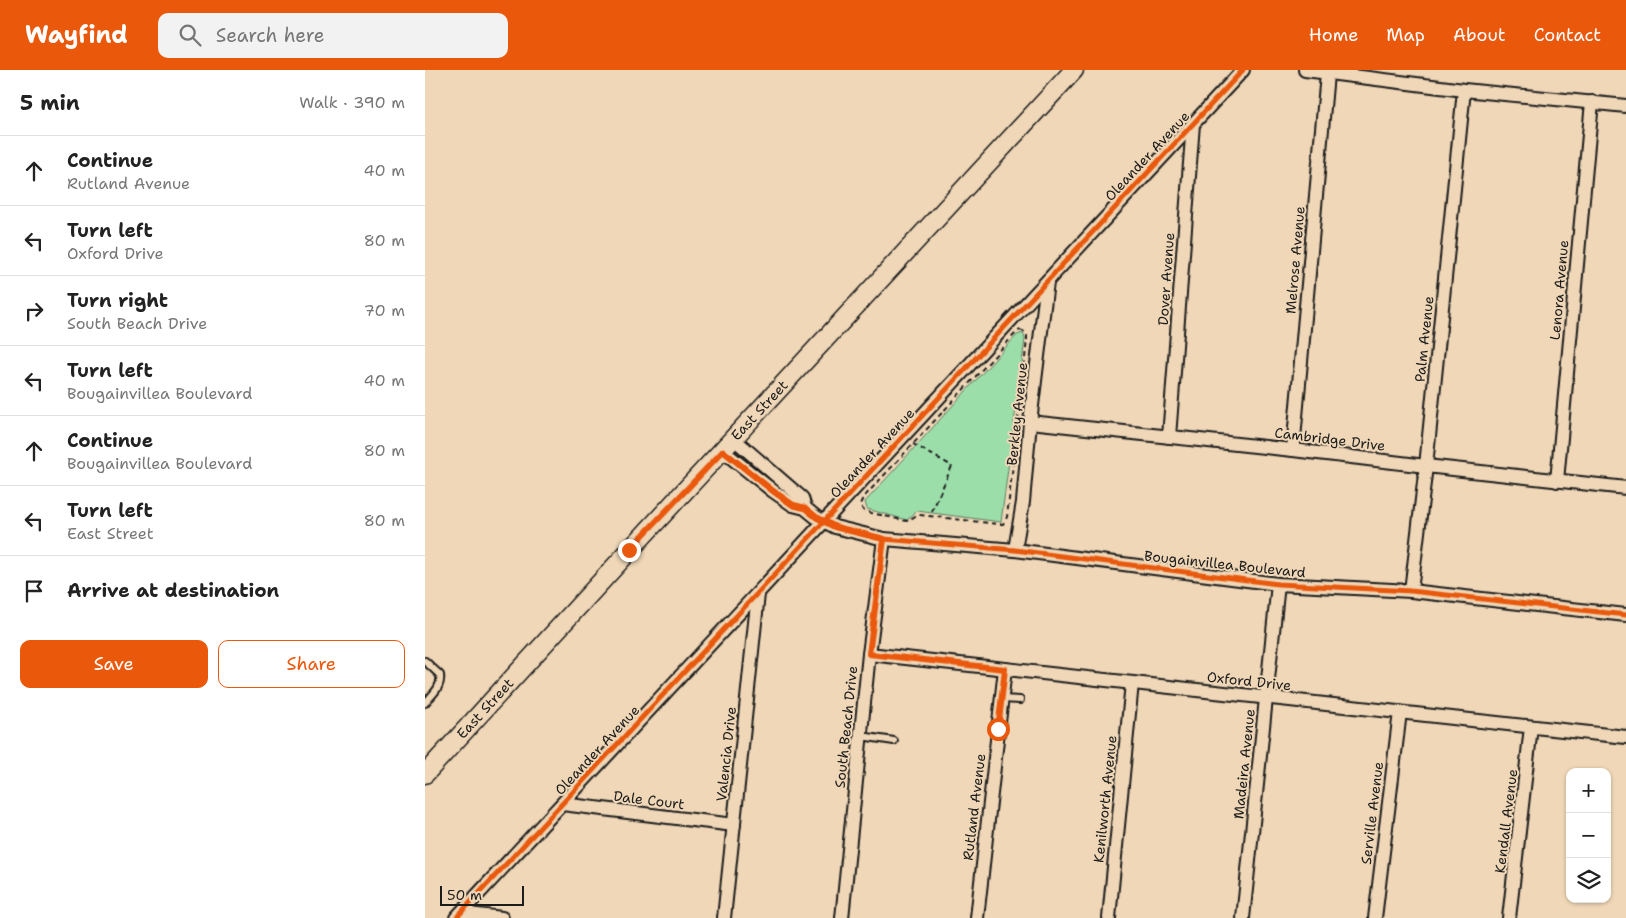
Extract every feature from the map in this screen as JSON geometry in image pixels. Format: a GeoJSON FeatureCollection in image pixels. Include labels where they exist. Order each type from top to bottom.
{"type":"FeatureCollection","features":[{"type":"Feature","properties":{"kind":"main road","name":"East Street"},"geometry":{"type":"LineString","coordinates":[[425,774],[629,550],[1074,70]]}},
{"type":"Feature","properties":{"kind":"street","name":"Oleander Avenue"},"geometry":{"type":"LineString","coordinates":[[459,915],[1243,70]]}},
{"type":"Feature","properties":{"kind":"street"},"geometry":{"type":"LineString","coordinates":[[1305,70],[1464,90],[1626,106]]}},
{"type":"Feature","properties":{"kind":"street","name":"Melrose Avenue"},"geometry":{"type":"LineString","coordinates":[[1293,450],[1327,74]]}},
{"type":"Feature","properties":{"kind":"street","name":"Palm Avenue"},"geometry":{"type":"LineString","coordinates":[[1411,590],[1426,466],[1464,90]]}},
{"type":"Feature","properties":{"kind":"street","name":"Lenora Avenue"},"geometry":{"type":"LineString","coordinates":[[1557,481],[1592,102]]}},
{"type":"Feature","properties":{"kind":"street","name":"Dover Avenue"},"geometry":{"type":"LineString","coordinates":[[1169,437],[1193,124]]}},
{"type":"Feature","properties":{"kind":"street","name":"Berkley Avenue"},"geometry":{"type":"LineString","coordinates":[[1015,550],[1023,502],[1030,422],[1047,282]]}},
{"type":"Feature","properties":{"kind":"street","name":"Cambridge Drive"},"geometry":{"type":"LineString","coordinates":[[1030,422],[1626,488]]}},
{"type":"Feature","properties":{"kind":"street","name":"Bougainvillea Boulevard"},"geometry":{"type":"LineString","coordinates":[[728,445],[773,491],[793,505],[805,508],[835,527],[884,539],[1015,550],[1278,584],[1411,590],[1626,615]]}},
{"type":"Feature","properties":{"kind":"street","name":"South Beach Drive"},"geometry":{"type":"LineString","coordinates":[[842,918],[869,654],[884,539]]}},
{"type":"Feature","properties":{"kind":"street","name":"Madeira Avenue"},"geometry":{"type":"LineString","coordinates":[[1243,918],[1278,584]]}},
{"type":"Feature","properties":{"kind":"street","name":"Valencia Drive"},"geometry":{"type":"LineString","coordinates":[[724,918],[758,594]]}},
{"type":"Feature","properties":{"kind":"street","name":"Oxford Drive"},"geometry":{"type":"LineString","coordinates":[[869,654],[1626,737]]}},
{"type":"Feature","properties":{"kind":"street","name":"Rutland Avenue"},"geometry":{"type":"LineString","coordinates":[[977,918],[1005,669]]}},
{"type":"Feature","properties":{"kind":"street","name":"Kenilworth Avenue"},"geometry":{"type":"LineString","coordinates":[[1109,918],[1132,683]]}},
{"type":"Feature","properties":{"kind":"street","name":"Serville Avenue"},"geometry":{"type":"LineString","coordinates":[[1375,918],[1400,712]]}},
{"type":"Feature","properties":{"kind":"street","name":"Kendall Avenue"},"geometry":{"type":"LineString","coordinates":[[1509,918],[1531,726]]}},
{"type":"Feature","properties":{"kind":"street","name":"Dale Court"},"geometry":{"type":"LineString","coordinates":[[562,804],[734,825]]}},
{"type":"Feature","properties":{"kind":"street"},"geometry":{"type":"LineString","coordinates":[[459,915],[502,918]]}},
{"type":"Feature","properties":{"kind":"lane"},"geometry":{"type":"LineString","coordinates":[[425,661],[440,675],[441,681],[438,688],[425,703]]}},
{"type":"Feature","properties":{"kind":"lane"},"geometry":{"type":"LineString","coordinates":[[1002,699],[1020,700]]}},
{"type":"Feature","properties":{"kind":"lane"},"geometry":{"type":"LineString","coordinates":[[861,736],[894,741]]}},
{"type":"Feature","properties":{"kind":"path"},"geometry":{"type":"LineString","coordinates":[[1020,330],[1025,332],[1027,340],[1007,517],[1005,521],[1003,524],[997,524],[930,516],[917,515],[907,521],[867,512],[861,508],[860,504],[863,498],[1014,334],[1020,330]]}},
{"type":"Feature","properties":{"kind":"path"},"geometry":{"type":"LineString","coordinates":[[913,444],[952,466],[930,516]]}},
{"type":"Feature","properties":{"kind":"green space"},"geometry":{"type":"Polygon","coordinates":[[[1023,333],[1025,339],[1001,522],[917,511],[907,520],[867,509],[865,502],[1017,335],[1023,333]]]}},
{"type":"Feature","properties":{"kind":"cycle path"},"geometry":{"type":"LineString","coordinates":[[456,918],[1243,70]]}},
{"type":"Feature","properties":{"kind":"cycle path"},"geometry":{"type":"LineString","coordinates":[[723,451],[793,505],[805,508],[816,517],[835,527],[884,539],[1015,550],[1278,584],[1411,591],[1626,615]]}},
{"type":"Feature","properties":{"kind":"route"},"geometry":{"type":"LineString","coordinates":[[629,550],[723,451],[793,505],[805,508],[816,517],[835,527],[884,539],[869,654],[1005,669],[998,729]]}}]}
